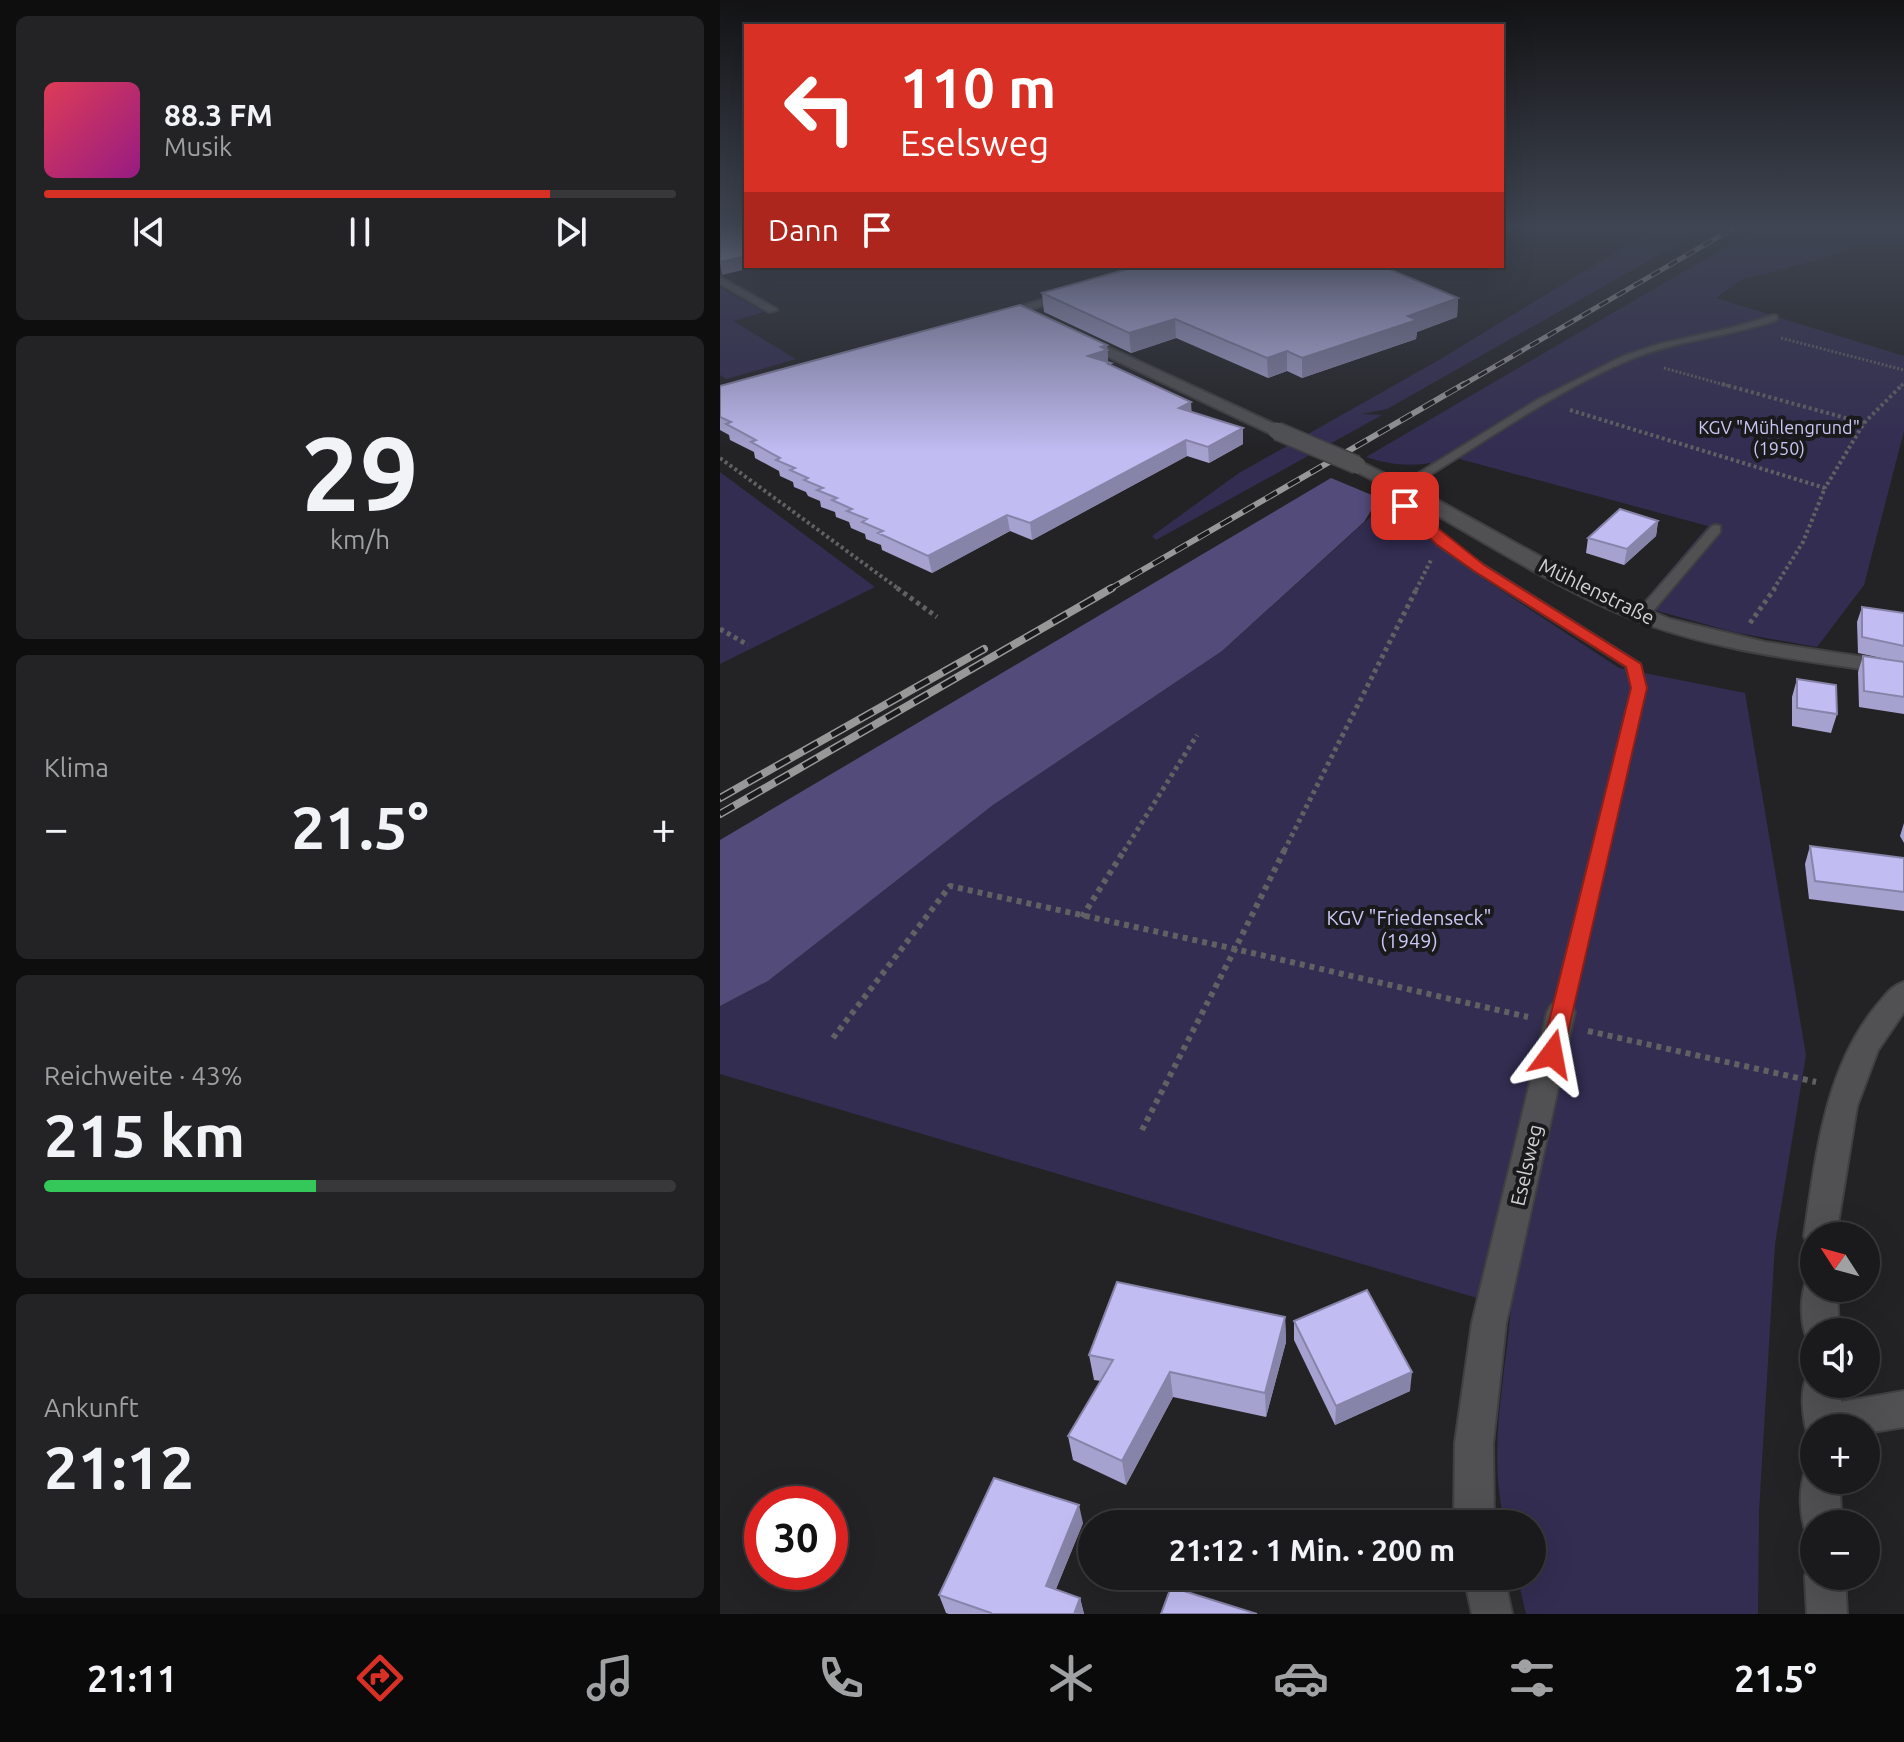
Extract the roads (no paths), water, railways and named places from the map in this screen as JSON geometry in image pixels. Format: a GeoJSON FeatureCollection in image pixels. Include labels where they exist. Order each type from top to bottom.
{"type":"FeatureCollection","features":[{"type":"Feature","properties":{"kind":"street"},"geometry":{"type":"LineString","coordinates":[[973,322],[1048,301]]}},
{"type":"Feature","properties":{"kind":"street","name":"Mühlenstraße"},"geometry":{"type":"LineString","coordinates":[[1019,309],[1277,431],[1404,486],[1569,580],[1642,615],[1691,632],[1904,669]]}},
{"type":"Feature","properties":{"kind":"street"},"geometry":{"type":"LineString","coordinates":[[1822,1222],[1845,1088],[1876,1022],[1904,992]]}},
{"type":"Feature","properties":{"kind":"street","name":"Eselsweg"},"geometry":{"type":"LineString","coordinates":[[1474,1510],[1474,1443],[1489,1323],[1561,1012]]}},
{"type":"Feature","properties":{"kind":"street"},"geometry":{"type":"LineString","coordinates":[[1879,1414],[1904,1409]]}},
{"type":"Feature","properties":{"kind":"street"},"geometry":{"type":"LineString","coordinates":[[1487,1590],[1492,1614]]}},
{"type":"Feature","properties":{"kind":"street"},"geometry":{"type":"LineString","coordinates":[[1826,1590],[1827,1614]]}},
{"type":"Feature","properties":{"kind":"lane"},"geometry":{"type":"LineString","coordinates":[[757,301],[772,310]]}},
{"type":"Feature","properties":{"kind":"lane"},"geometry":{"type":"LineString","coordinates":[[1404,486],[1539,400],[1627,358],[1677,342],[1745,329],[1774,318]]}},
{"type":"Feature","properties":{"kind":"lane","name":"Eselsweg"},"geometry":{"type":"LineString","coordinates":[[1404,486],[1405,506],[1441,541],[1633,664],[1639,688],[1561,1012]]}},
{"type":"Feature","properties":{"kind":"lane"},"geometry":{"type":"LineString","coordinates":[[1642,615],[1716,529]]}},
{"type":"Feature","properties":{"kind":"railway"},"geometry":{"type":"LineString","coordinates":[[1461,386],[1607,301]]}},
{"type":"Feature","properties":{"kind":"railway"},"geometry":{"type":"LineString","coordinates":[[1108,590],[1464,384]]}},
{"type":"Feature","properties":{"kind":"railway"},"geometry":{"type":"LineString","coordinates":[[720,814],[1112,588]]}},
{"type":"Feature","properties":{"kind":"railway"},"geometry":{"type":"LineString","coordinates":[[720,798],[984,649]]}},
{"type":"Feature","properties":{"kind":"park label","name":"KGV \"Mühlengrund\" (1950)"},"geometry":{"type":"Point","coordinates":[1779,437]}},
{"type":"Feature","properties":{"kind":"park label","name":"KGV \"Friedenseck\" (1949)"},"geometry":{"type":"Point","coordinates":[1409,928]}}]}
